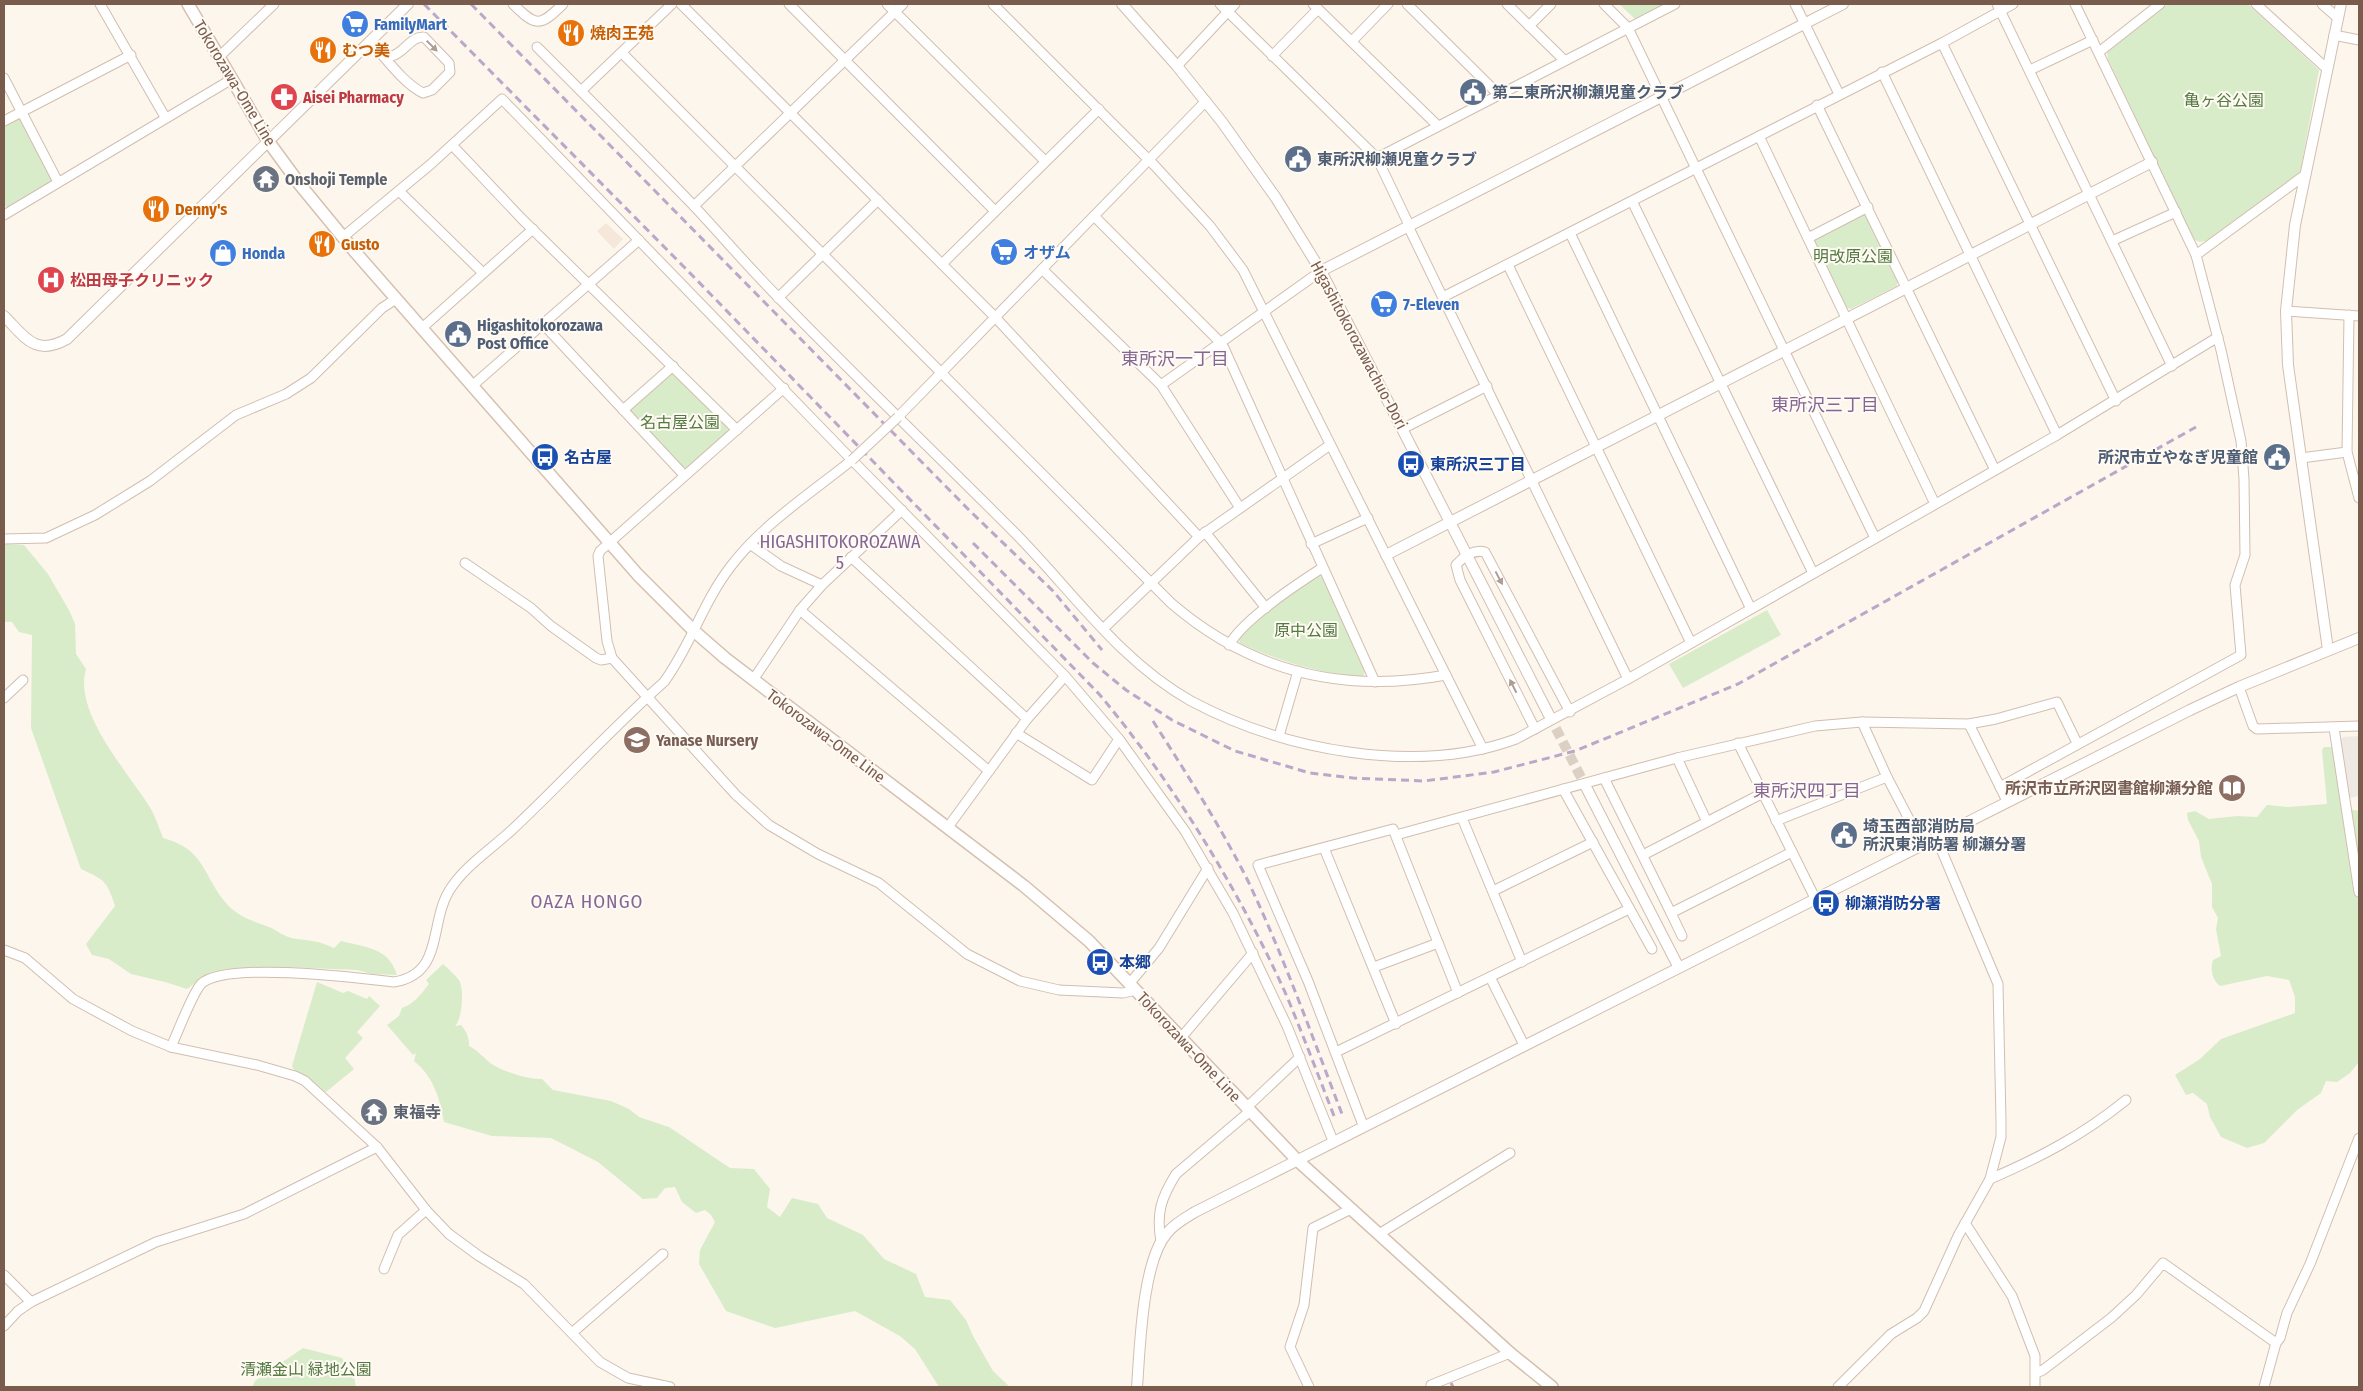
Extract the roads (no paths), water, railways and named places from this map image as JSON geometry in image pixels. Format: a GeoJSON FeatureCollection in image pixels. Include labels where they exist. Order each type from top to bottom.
{"type":"FeatureCollection","features":[{"type":"Feature","properties":{"kind":"main road","name":"Tokorozawa-Ome Line"},"geometry":{"type":"LineString","coordinates":[[188,4],[268,142],[301,186],[343,237],[609,542],[694,631],[752,680],[948,827],[1064,918],[1133,986],[1180,1039],[1296,1159],[1510,1353],[1552,1387]]}},
{"type":"Feature","properties":{"kind":"street"},"geometry":{"type":"LineString","coordinates":[[100,4],[165,117]]}},
{"type":"Feature","properties":{"kind":"street"},"geometry":{"type":"LineString","coordinates":[[219,57],[274,4]]}},
{"type":"Feature","properties":{"kind":"street"},"geometry":{"type":"LineString","coordinates":[[513,4],[528,19],[539,22],[548,19],[563,4]]}},
{"type":"Feature","properties":{"kind":"street"},"geometry":{"type":"LineString","coordinates":[[581,91],[672,4]]}},
{"type":"Feature","properties":{"kind":"street"},"geometry":{"type":"LineString","coordinates":[[681,4],[994,317],[1202,534],[1266,608]]}},
{"type":"Feature","properties":{"kind":"street"},"geometry":{"type":"LineString","coordinates":[[790,4],[995,211]]}},
{"type":"Feature","properties":{"kind":"street"},"geometry":{"type":"LineString","coordinates":[[887,4],[1045,161]]}},
{"type":"Feature","properties":{"kind":"street"},"geometry":{"type":"LineString","coordinates":[[694,206],[903,4]]}},
{"type":"Feature","properties":{"kind":"street"},"geometry":{"type":"LineString","coordinates":[[993,4],[1149,160],[1225,244],[1243,270],[1483,749]]}},
{"type":"Feature","properties":{"kind":"street","name":"Higashitokorozawachuo-Dori"},"geometry":{"type":"LineString","coordinates":[[1122,4],[1178,66],[1206,101],[1276,198],[1321,271],[1404,428],[1549,715]]}},
{"type":"Feature","properties":{"kind":"street"},"geometry":{"type":"LineString","coordinates":[[1220,4],[1377,158],[1628,679]]}},
{"type":"Feature","properties":{"kind":"street"},"geometry":{"type":"LineString","coordinates":[[1178,66],[1235,4]]}},
{"type":"Feature","properties":{"kind":"street"},"geometry":{"type":"LineString","coordinates":[[1352,41],[1388,4]]}},
{"type":"Feature","properties":{"kind":"street"},"geometry":{"type":"LineString","coordinates":[[1407,4],[1498,94]]}},
{"type":"Feature","properties":{"kind":"street"},"geometry":{"type":"LineString","coordinates":[[1507,4],[1564,60]]}},
{"type":"Feature","properties":{"kind":"street"},"geometry":{"type":"LineString","coordinates":[[1529,26],[1551,4]]}},
{"type":"Feature","properties":{"kind":"street"},"geometry":{"type":"LineString","coordinates":[[1604,4],[1628,28],[1875,538]]}},
{"type":"Feature","properties":{"kind":"street"},"geometry":{"type":"LineString","coordinates":[[1377,158],[1676,4]]}},
{"type":"Feature","properties":{"kind":"street"},"geometry":{"type":"LineString","coordinates":[[1795,4],[1839,94]]}},
{"type":"Feature","properties":{"kind":"street"},"geometry":{"type":"LineString","coordinates":[[1161,384],[1321,271],[1843,4]]}},
{"type":"Feature","properties":{"kind":"street"},"geometry":{"type":"LineString","coordinates":[[1443,298],[1817,105],[1942,43],[1999,7],[2013,4]]}},
{"type":"Feature","properties":{"kind":"street"},"geometry":{"type":"LineString","coordinates":[[2000,787],[2077,743],[2241,655],[2235,585],[2245,555],[2244,480],[2241,441],[2218,337],[2196,255],[2075,4]]}},
{"type":"Feature","properties":{"kind":"street"},"geometry":{"type":"LineString","coordinates":[[2099,52],[2160,4]]}},
{"type":"Feature","properties":{"kind":"street"},"geometry":{"type":"LineString","coordinates":[[2322,4],[2338,18]]}},
{"type":"Feature","properties":{"kind":"street"},"geometry":{"type":"LineString","coordinates":[[2328,650],[2288,365],[2286,311],[2290,262],[2305,175],[2341,4]]}},
{"type":"Feature","properties":{"kind":"street"},"geometry":{"type":"LineString","coordinates":[[4,316],[35,345],[53,347],[67,339],[406,5]]}},
{"type":"Feature","properties":{"kind":"street"},"geometry":{"type":"LineString","coordinates":[[1272,56],[1315,5],[1437,126]]}},
{"type":"Feature","properties":{"kind":"street"},"geometry":{"type":"LineString","coordinates":[[2261,5],[2326,68]]}},
{"type":"Feature","properties":{"kind":"street"},"geometry":{"type":"LineString","coordinates":[[1999,7],[2172,366]]}},
{"type":"Feature","properties":{"kind":"street"},"geometry":{"type":"LineString","coordinates":[[2334,35],[2359,40]]}},
{"type":"Feature","properties":{"kind":"street"},"geometry":{"type":"LineString","coordinates":[[370,42],[413,86],[423,93],[432,90],[450,72],[449,63],[424,37],[416,39],[400,53],[392,56],[378,50]]}},
{"type":"Feature","properties":{"kind":"street"},"geometry":{"type":"LineString","coordinates":[[2030,70],[2093,40]]}},
{"type":"Feature","properties":{"kind":"street"},"geometry":{"type":"LineString","coordinates":[[1942,43],[2116,400]]}},
{"type":"Feature","properties":{"kind":"street"},"geometry":{"type":"LineString","coordinates":[[537,47],[694,206],[778,298],[1045,562],[1139,664],[1189,700],[1218,714],[1279,736],[1356,753],[1418,758],[1450,756],[1497,746],[1534,730],[1570,712],[1995,470],[2116,400],[2218,337]]}},
{"type":"Feature","properties":{"kind":"street"},"geometry":{"type":"LineString","coordinates":[[622,53],[940,373],[1198,626],[1229,645],[1267,662],[1298,672],[1329,678],[1375,682],[1397,682],[1446,675]]}},
{"type":"Feature","properties":{"kind":"street"},"geometry":{"type":"LineString","coordinates":[[4,121],[131,55]]}},
{"type":"Feature","properties":{"kind":"street"},"geometry":{"type":"LineString","coordinates":[[1882,72],[2057,434]]}},
{"type":"Feature","properties":{"kind":"street"},"geometry":{"type":"LineString","coordinates":[[4,78],[58,182]]}},
{"type":"Feature","properties":{"kind":"street"},"geometry":{"type":"LineString","coordinates":[[4,213],[232,79]]}},
{"type":"Feature","properties":{"kind":"street"},"geometry":{"type":"LineString","coordinates":[[343,237],[399,191],[502,99],[852,460],[1065,676],[1119,739],[1185,831],[1208,868],[1254,953],[1300,1057],[1332,1141]]}},
{"type":"Feature","properties":{"kind":"street"},"geometry":{"type":"LineString","coordinates":[[171,1046],[200,986],[214,978],[289,971],[394,982],[414,977],[425,966],[435,940],[448,892],[457,880],[514,829],[664,682],[694,631],[709,599],[730,566],[750,544],[852,460],[898,417],[1206,101]]}},
{"type":"Feature","properties":{"kind":"street"},"geometry":{"type":"LineString","coordinates":[[1817,105],[1995,470]]}},
{"type":"Feature","properties":{"kind":"street"},"geometry":{"type":"LineString","coordinates":[[942,264],[1099,109]]}},
{"type":"Feature","properties":{"kind":"street"},"geometry":{"type":"LineString","coordinates":[[1759,136],[1935,504]]}},
{"type":"Feature","properties":{"kind":"street"},"geometry":{"type":"LineString","coordinates":[[452,145],[533,229],[736,430]]}},
{"type":"Feature","properties":{"kind":"street"},"geometry":{"type":"LineString","coordinates":[[1386,555],[2152,162]]}},
{"type":"Feature","properties":{"kind":"street"},"geometry":{"type":"LineString","coordinates":[[2196,255],[2305,175]]}},
{"type":"Feature","properties":{"kind":"street"},"geometry":{"type":"LineString","coordinates":[[399,191],[483,273]]}},
{"type":"Feature","properties":{"kind":"street"},"geometry":{"type":"LineString","coordinates":[[778,298],[878,200]]}},
{"type":"Feature","properties":{"kind":"street"},"geometry":{"type":"LineString","coordinates":[[1632,201],[1719,384],[1813,573]]}},
{"type":"Feature","properties":{"kind":"street"},"geometry":{"type":"LineString","coordinates":[[1808,238],[1868,207]]}},
{"type":"Feature","properties":{"kind":"street"},"geometry":{"type":"LineString","coordinates":[[2112,241],[2176,212]]}},
{"type":"Feature","properties":{"kind":"street"},"geometry":{"type":"LineString","coordinates":[[1094,216],[1221,343],[1375,682]]}},
{"type":"Feature","properties":{"kind":"street"},"geometry":{"type":"LineString","coordinates":[[422,328],[533,229]]}},
{"type":"Feature","properties":{"kind":"street"},"geometry":{"type":"LineString","coordinates":[[1570,233],[1751,609]]}},
{"type":"Feature","properties":{"kind":"street"},"geometry":{"type":"LineString","coordinates":[[472,386],[639,240]]}},
{"type":"Feature","properties":{"kind":"street"},"geometry":{"type":"LineString","coordinates":[[1508,265],[1691,643]]}},
{"type":"Feature","properties":{"kind":"street"},"geometry":{"type":"LineString","coordinates":[[1042,269],[1161,384],[1240,508]]}},
{"type":"Feature","properties":{"kind":"street"},"geometry":{"type":"LineString","coordinates":[[4,539],[46,538],[95,515],[150,481],[236,415],[286,394],[311,378],[382,308],[396,298]]}},
{"type":"Feature","properties":{"kind":"street"},"geometry":{"type":"LineString","coordinates":[[2286,311],[2359,316]]}},
{"type":"Feature","properties":{"kind":"street"},"geometry":{"type":"LineString","coordinates":[[2349,315],[2347,452],[2359,498]]}},
{"type":"Feature","properties":{"kind":"street"},"geometry":{"type":"LineString","coordinates":[[542,323],[684,475]]}},
{"type":"Feature","properties":{"kind":"street"},"geometry":{"type":"LineString","coordinates":[[623,410],[673,366]]}},
{"type":"Feature","properties":{"kind":"street"},"geometry":{"type":"LineString","coordinates":[[1404,428],[1487,386]]}},
{"type":"Feature","properties":{"kind":"street"},"geometry":{"type":"LineString","coordinates":[[784,388],[600,550],[598,556],[607,641],[612,658],[736,795],[768,825],[818,854],[879,883],[967,954],[1020,982],[1059,990],[1123,993],[1133,986],[1159,948],[1208,868]]}},
{"type":"Feature","properties":{"kind":"street"},"geometry":{"type":"LineString","coordinates":[[1104,628],[1202,534],[1330,445]]}},
{"type":"Feature","properties":{"kind":"street"},"geometry":{"type":"LineString","coordinates":[[2301,458],[2347,452]]}},
{"type":"Feature","properties":{"kind":"street"},"geometry":{"type":"LineString","coordinates":[[752,680],[800,610],[822,585],[902,510]]}},
{"type":"Feature","properties":{"kind":"street"},"geometry":{"type":"LineString","coordinates":[[1311,544],[1368,518]]}},
{"type":"Feature","properties":{"kind":"street"},"geometry":{"type":"LineString","coordinates":[[750,544],[781,566],[822,585]]}},
{"type":"Feature","properties":{"kind":"street"},"geometry":{"type":"LineString","coordinates":[[1534,730],[1460,580],[1456,565],[1467,554],[1480,550],[1485,552],[1570,712]]}},
{"type":"Feature","properties":{"kind":"street"},"geometry":{"type":"LineString","coordinates":[[851,557],[1027,719]]}},
{"type":"Feature","properties":{"kind":"street"},"geometry":{"type":"LineString","coordinates":[[465,564],[532,608],[551,626],[596,658],[601,660],[612,658]]}},
{"type":"Feature","properties":{"kind":"street"},"geometry":{"type":"LineString","coordinates":[[1229,645],[1242,629],[1266,608],[1322,568]]}},
{"type":"Feature","properties":{"kind":"street"},"geometry":{"type":"LineString","coordinates":[[800,610],[989,771]]}},
{"type":"Feature","properties":{"kind":"street"},"geometry":{"type":"LineString","coordinates":[[1137,1387],[1145,1303],[1154,1258],[1168,1232],[1194,1212],[2006,801],[2238,687],[2359,638]]}},
{"type":"Feature","properties":{"kind":"street"},"geometry":{"type":"LineString","coordinates":[[1279,736],[1298,672]]}},
{"type":"Feature","properties":{"kind":"street"},"geometry":{"type":"LineString","coordinates":[[948,827],[1016,733],[1065,676]]}},
{"type":"Feature","properties":{"kind":"street"},"geometry":{"type":"LineString","coordinates":[[4,698],[23,680]]}},
{"type":"Feature","properties":{"kind":"street"},"geometry":{"type":"LineString","coordinates":[[2238,687],[2253,726],[2258,729],[2359,726]]}},
{"type":"Feature","properties":{"kind":"street"},"geometry":{"type":"LineString","coordinates":[[1396,835],[1676,758],[1815,726],[1862,722],[1969,724],[2005,717],[2057,702],[2077,743]]}},
{"type":"Feature","properties":{"kind":"street"},"geometry":{"type":"LineString","coordinates":[[1862,722],[1887,777],[1922,844]]}},
{"type":"Feature","properties":{"kind":"street"},"geometry":{"type":"LineString","coordinates":[[1969,724],[2006,801]]}},
{"type":"Feature","properties":{"kind":"street"},"geometry":{"type":"LineString","coordinates":[[2334,728],[2359,892]]}},
{"type":"Feature","properties":{"kind":"street"},"geometry":{"type":"LineString","coordinates":[[1016,733],[1092,780],[1119,739]]}},
{"type":"Feature","properties":{"kind":"street"},"geometry":{"type":"LineString","coordinates":[[1738,743],[1816,898]]}},
{"type":"Feature","properties":{"kind":"street"},"geometry":{"type":"LineString","coordinates":[[1676,758],[1707,822]]}},
{"type":"Feature","properties":{"kind":"street"},"geometry":{"type":"LineString","coordinates":[[1776,821],[1887,777]]}},
{"type":"Feature","properties":{"kind":"street"},"geometry":{"type":"LineString","coordinates":[[1604,778],[1682,936]]}},
{"type":"Feature","properties":{"kind":"street"},"geometry":{"type":"LineString","coordinates":[[1586,787],[1678,966]]}},
{"type":"Feature","properties":{"kind":"street"},"geometry":{"type":"LineString","coordinates":[[1563,789],[1652,949]]}},
{"type":"Feature","properties":{"kind":"street"},"geometry":{"type":"LineString","coordinates":[[1643,855],[1762,793]]}},
{"type":"Feature","properties":{"kind":"street"},"geometry":{"type":"LineString","coordinates":[[1462,818],[1522,962]]}},
{"type":"Feature","properties":{"kind":"street"},"geometry":{"type":"LineString","coordinates":[[1363,1126],[1301,963],[1258,865],[1393,829],[1458,993]]}},
{"type":"Feature","properties":{"kind":"street"},"geometry":{"type":"LineString","coordinates":[[1838,1387],[1891,1334],[1917,1318],[1924,1311],[1965,1223],[1990,1179],[2001,1137],[1998,984],[1936,837]]}},
{"type":"Feature","properties":{"kind":"street"},"geometry":{"type":"LineString","coordinates":[[1493,891],[1594,842]]}},
{"type":"Feature","properties":{"kind":"street"},"geometry":{"type":"LineString","coordinates":[[1324,848],[1396,1024]]}},
{"type":"Feature","properties":{"kind":"street"},"geometry":{"type":"LineString","coordinates":[[1671,913],[1792,852]]}},
{"type":"Feature","properties":{"kind":"street"},"geometry":{"type":"LineString","coordinates":[[1336,1052],[1630,909]]}},
{"type":"Feature","properties":{"kind":"street"},"geometry":{"type":"LineString","coordinates":[[1374,967],[1438,943]]}},
{"type":"Feature","properties":{"kind":"street"},"geometry":{"type":"LineString","coordinates":[[4,950],[25,958],[73,999],[132,1031],[171,1046],[257,1065],[295,1076],[314,1088],[377,1148],[426,1210],[449,1234],[524,1284],[600,1362],[628,1378],[670,1387]]}},
{"type":"Feature","properties":{"kind":"street"},"geometry":{"type":"LineString","coordinates":[[1180,1039],[1254,953]]}},
{"type":"Feature","properties":{"kind":"street"},"geometry":{"type":"LineString","coordinates":[[1490,977],[1524,1045]]}},
{"type":"Feature","properties":{"kind":"street"},"geometry":{"type":"LineString","coordinates":[[1161,1242],[1158,1215],[1168,1187],[1176,1174],[1248,1110],[1300,1057]]}},
{"type":"Feature","properties":{"kind":"street"},"geometry":{"type":"LineString","coordinates":[[1990,1179],[2073,1139],[2095,1125],[2126,1100]]}},
{"type":"Feature","properties":{"kind":"street"},"geometry":{"type":"LineString","coordinates":[[2264,1387],[2276,1343],[2280,1338],[2287,1313],[2310,1264],[2359,1138]]}},
{"type":"Feature","properties":{"kind":"street"},"geometry":{"type":"LineString","coordinates":[[4,1326],[18,1311],[31,1302],[156,1242],[244,1214],[377,1148]]}},
{"type":"Feature","properties":{"kind":"street"},"geometry":{"type":"LineString","coordinates":[[1379,1234],[1510,1153]]}},
{"type":"Feature","properties":{"kind":"street"},"geometry":{"type":"LineString","coordinates":[[1309,1387],[1290,1348],[1304,1306],[1313,1228],[1351,1209]]}},
{"type":"Feature","properties":{"kind":"street"},"geometry":{"type":"LineString","coordinates":[[384,1269],[398,1236],[426,1210]]}},
{"type":"Feature","properties":{"kind":"street"},"geometry":{"type":"LineString","coordinates":[[1965,1223],[2012,1296],[2035,1356],[2035,1387]]}},
{"type":"Feature","properties":{"kind":"street"},"geometry":{"type":"LineString","coordinates":[[572,1332],[663,1254]]}},
{"type":"Feature","properties":{"kind":"street"},"geometry":{"type":"LineString","coordinates":[[2036,1373],[2043,1370],[2111,1318],[2136,1295],[2163,1263],[2276,1343]]}},
{"type":"Feature","properties":{"kind":"street"},"geometry":{"type":"LineString","coordinates":[[4,1275],[31,1302]]}},
{"type":"Feature","properties":{"kind":"street"},"geometry":{"type":"LineString","coordinates":[[1429,1386],[1510,1353]]}},
{"type":"Feature","properties":{"kind":"tunnel"},"geometry":{"type":"LineString","coordinates":[[1549,715],[1586,787]]}},
{"type":"Feature","properties":{"kind":"railway"},"geometry":{"type":"LineString","coordinates":[[424,4],[688,271],[1099,694],[1179,801],[1227,879],[1288,999],[1334,1116]]}},
{"type":"Feature","properties":{"kind":"railway"},"geometry":{"type":"LineString","coordinates":[[471,4],[969,510],[1053,591],[1102,650]]}},
{"type":"Feature","properties":{"kind":"railway"},"geometry":{"type":"LineString","coordinates":[[973,543],[1093,663],[1126,690],[1172,720],[1235,751],[1310,773],[1353,778],[1424,781],[1494,772],[1575,751],[1738,684],[2196,427]]}},
{"type":"Feature","properties":{"kind":"railway"},"geometry":{"type":"LineString","coordinates":[[1153,721],[1214,819],[1248,881],[1286,968],[1342,1114]]}},
{"type":"Feature","properties":{"kind":"railway"},"geometry":{"type":"LineString","coordinates":[[1451,1383],[1453,1387]]}},
{"type":"Feature","properties":{"kind":"place","name":"FamilyMart"},"geometry":{"type":"Point","coordinates":[355,24]}},
{"type":"Feature","properties":{"kind":"place","name":"焼肉王苑"},"geometry":{"type":"Point","coordinates":[571,33]}},
{"type":"Feature","properties":{"kind":"place","name":"むつ美"},"geometry":{"type":"Point","coordinates":[323,50]}},
{"type":"Feature","properties":{"kind":"place","name":"第二東所沢柳瀬児童クラブ"},"geometry":{"type":"Point","coordinates":[1473,92]}},
{"type":"Feature","properties":{"kind":"place","name":"Aisei Pharmacy"},"geometry":{"type":"Point","coordinates":[284,97]}},
{"type":"Feature","properties":{"kind":"place","name":"東所沢柳瀬児童クラブ"},"geometry":{"type":"Point","coordinates":[1298,159]}},
{"type":"Feature","properties":{"kind":"place","name":"Onshoji Temple"},"geometry":{"type":"Point","coordinates":[266,179]}},
{"type":"Feature","properties":{"kind":"place","name":"Denny's"},"geometry":{"type":"Point","coordinates":[156,209]}},
{"type":"Feature","properties":{"kind":"place","name":"Gusto"},"geometry":{"type":"Point","coordinates":[322,244]}},
{"type":"Feature","properties":{"kind":"place","name":"オザム"},"geometry":{"type":"Point","coordinates":[1004,252]}},
{"type":"Feature","properties":{"kind":"place","name":"Honda"},"geometry":{"type":"Point","coordinates":[223,253]}},
{"type":"Feature","properties":{"kind":"place","name":"松田母子クリニック"},"geometry":{"type":"Point","coordinates":[51,280]}},
{"type":"Feature","properties":{"kind":"place","name":"7-Eleven"},"geometry":{"type":"Point","coordinates":[1384,304]}},
{"type":"Feature","properties":{"kind":"place","name":"Higashitokorozawa Post Office"},"geometry":{"type":"Point","coordinates":[458,334]}},
{"type":"Feature","properties":{"kind":"place","name":"名古屋"},"geometry":{"type":"Point","coordinates":[545,457]}},
{"type":"Feature","properties":{"kind":"place","name":"所沢市立やなぎ児童館"},"geometry":{"type":"Point","coordinates":[2277,457]}},
{"type":"Feature","properties":{"kind":"place","name":"東所沢三丁目"},"geometry":{"type":"Point","coordinates":[1411,464]}},
{"type":"Feature","properties":{"kind":"place","name":"Yanase Nursery"},"geometry":{"type":"Point","coordinates":[637,740]}},
{"type":"Feature","properties":{"kind":"place","name":"所沢市立所沢図書館柳瀬分館"},"geometry":{"type":"Point","coordinates":[2232,788]}},
{"type":"Feature","properties":{"kind":"place","name":"埼玉西部消防局 所沢東消防署 柳瀬分署"},"geometry":{"type":"Point","coordinates":[1844,835]}},
{"type":"Feature","properties":{"kind":"place","name":"柳瀬消防分署"},"geometry":{"type":"Point","coordinates":[1826,903]}},
{"type":"Feature","properties":{"kind":"place","name":"本郷"},"geometry":{"type":"Point","coordinates":[1100,962]}},
{"type":"Feature","properties":{"kind":"place","name":"東福寺"},"geometry":{"type":"Point","coordinates":[374,1112]}},
{"type":"Feature","properties":{"kind":"district","name":"東所沢一丁目"},"geometry":{"type":"Point","coordinates":[1175,359]}},
{"type":"Feature","properties":{"kind":"district","name":"東所沢三丁目"},"geometry":{"type":"Point","coordinates":[1825,405]}},
{"type":"Feature","properties":{"kind":"district","name":"HIGASHITOKOROZAWA 5"},"geometry":{"type":"Point","coordinates":[840,552]}},
{"type":"Feature","properties":{"kind":"district","name":"東所沢四丁目"},"geometry":{"type":"Point","coordinates":[1807,791]}},
{"type":"Feature","properties":{"kind":"district","name":"OAZA HONGO"},"geometry":{"type":"Point","coordinates":[587,901]}},
{"type":"Feature","properties":{"kind":"park label","name":"亀ヶ谷公園"},"geometry":{"type":"Point","coordinates":[2224,100]}},
{"type":"Feature","properties":{"kind":"park label","name":"明改原公園"},"geometry":{"type":"Point","coordinates":[1853,256]}},
{"type":"Feature","properties":{"kind":"park label","name":"名古屋公園"},"geometry":{"type":"Point","coordinates":[680,422]}},
{"type":"Feature","properties":{"kind":"park label","name":"原中公園"},"geometry":{"type":"Point","coordinates":[1306,630]}},
{"type":"Feature","properties":{"kind":"park label","name":"清瀬金山 緑地公園"},"geometry":{"type":"Point","coordinates":[306,1369]}}]}
